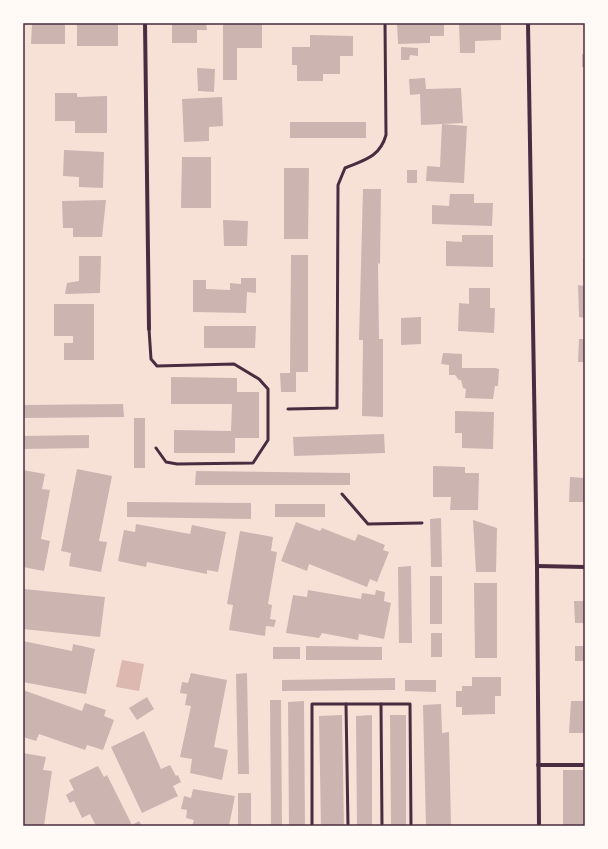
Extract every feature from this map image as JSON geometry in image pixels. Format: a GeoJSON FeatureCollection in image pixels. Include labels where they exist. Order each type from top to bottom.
{"type":"FeatureCollection","features":[{"type":"Feature","properties":{"kind":"street"},"geometry":{"type":"LineString","coordinates":[[145,23],[149,329]]}},
{"type":"Feature","properties":{"kind":"street"},"geometry":{"type":"LineString","coordinates":[[528,23],[537,566],[539,826]]}},
{"type":"Feature","properties":{"kind":"street"},"geometry":{"type":"LineString","coordinates":[[537,566],[585,567]]}},
{"type":"Feature","properties":{"kind":"street"},"geometry":{"type":"LineString","coordinates":[[538,765],[585,765]]}},
{"type":"Feature","properties":{"kind":"lane"},"geometry":{"type":"LineString","coordinates":[[288,409],[337,408],[338,185],[345,168],[372,156],[379,150],[384,142],[386,134],[385,23]]}},
{"type":"Feature","properties":{"kind":"lane"},"geometry":{"type":"LineString","coordinates":[[149,329],[151,359],[157,366],[234,364],[259,379],[268,389],[268,440],[253,463],[177,464],[166,462],[156,448]]}},
{"type":"Feature","properties":{"kind":"lane"},"geometry":{"type":"LineString","coordinates":[[342,494],[368,524],[422,523]]}},
{"type":"Feature","properties":{"kind":"lane"},"geometry":{"type":"LineString","coordinates":[[312,826],[312,704],[410,704],[411,826]]}},
{"type":"Feature","properties":{"kind":"lane"},"geometry":{"type":"LineString","coordinates":[[346,704],[348,826]]}},
{"type":"Feature","properties":{"kind":"lane"},"geometry":{"type":"LineString","coordinates":[[381,704],[382,826]]}},
{"type":"Feature","properties":{"kind":"shaded area"},"geometry":{"type":"Polygon","coordinates":[[[122,660],[144,664],[139,691],[116,687],[122,660]]]}},
{"type":"Feature","properties":{"kind":"building"},"geometry":{"type":"Polygon","coordinates":[[[32,23],[65,23],[65,44],[31,44],[32,23]]]}},
{"type":"Feature","properties":{"kind":"building"},"geometry":{"type":"Polygon","coordinates":[[[77,23],[118,23],[118,46],[77,46],[77,23]]]}},
{"type":"Feature","properties":{"kind":"building"},"geometry":{"type":"Polygon","coordinates":[[[172,23],[206,23],[207,30],[197,30],[197,43],[172,43],[172,23]]]}},
{"type":"Feature","properties":{"kind":"building"},"geometry":{"type":"Polygon","coordinates":[[[223,23],[262,23],[262,48],[237,48],[237,80],[223,80],[223,23]]]}},
{"type":"Feature","properties":{"kind":"building"},"geometry":{"type":"Polygon","coordinates":[[[397,23],[444,23],[444,36],[430,36],[430,43],[398,44],[397,23]]]}},
{"type":"Feature","properties":{"kind":"building"},"geometry":{"type":"Polygon","coordinates":[[[459,23],[501,23],[501,40],[475,41],[475,53],[460,53],[459,23]]]}},
{"type":"Feature","properties":{"kind":"building"},"geometry":{"type":"Polygon","coordinates":[[[310,35],[353,36],[353,56],[340,56],[340,74],[323,74],[323,81],[297,81],[297,65],[292,65],[292,47],[310,47],[310,35]]]}},
{"type":"Feature","properties":{"kind":"building"},"geometry":{"type":"Polygon","coordinates":[[[401,47],[418,48],[418,56],[410,55],[409,60],[401,60],[401,47]]]}},
{"type":"Feature","properties":{"kind":"building"},"geometry":{"type":"Polygon","coordinates":[[[582,54],[585,54],[585,67],[582,67],[582,54]]]}},
{"type":"Feature","properties":{"kind":"building"},"geometry":{"type":"Polygon","coordinates":[[[197,68],[215,69],[214,92],[198,91],[197,68]]]}},
{"type":"Feature","properties":{"kind":"building"},"geometry":{"type":"Polygon","coordinates":[[[425,78],[426,89],[461,88],[463,123],[421,125],[420,94],[410,95],[409,79],[425,78]]]}},
{"type":"Feature","properties":{"kind":"building"},"geometry":{"type":"Polygon","coordinates":[[[55,93],[77,93],[77,97],[107,96],[107,133],[75,133],[75,121],[55,121],[55,93]]]}},
{"type":"Feature","properties":{"kind":"building"},"geometry":{"type":"Polygon","coordinates":[[[222,97],[223,126],[209,127],[209,141],[184,142],[182,99],[222,97]]]}},
{"type":"Feature","properties":{"kind":"building"},"geometry":{"type":"Polygon","coordinates":[[[290,122],[366,122],[366,138],[290,138],[290,122]]]}},
{"type":"Feature","properties":{"kind":"building"},"geometry":{"type":"Polygon","coordinates":[[[442,124],[467,126],[464,183],[426,181],[427,166],[440,167],[442,124]]]}},
{"type":"Feature","properties":{"kind":"building"},"geometry":{"type":"Polygon","coordinates":[[[64,150],[104,152],[103,188],[79,187],[79,177],[63,176],[64,150]]]}},
{"type":"Feature","properties":{"kind":"building"},"geometry":{"type":"Polygon","coordinates":[[[182,157],[211,157],[211,208],[181,208],[182,157]]]}},
{"type":"Feature","properties":{"kind":"building"},"geometry":{"type":"Polygon","coordinates":[[[284,168],[309,168],[308,239],[284,239],[284,168]]]}},
{"type":"Feature","properties":{"kind":"building"},"geometry":{"type":"Polygon","coordinates":[[[407,170],[417,170],[417,183],[407,183],[407,170]]]}},
{"type":"Feature","properties":{"kind":"building"},"geometry":{"type":"Polygon","coordinates":[[[363,189],[381,189],[380,264],[378,263],[379,339],[383,339],[383,417],[362,416],[363,340],[359,340],[363,189]]]}},
{"type":"Feature","properties":{"kind":"building"},"geometry":{"type":"Polygon","coordinates":[[[450,194],[474,194],[474,203],[493,203],[492,226],[432,224],[432,205],[449,206],[450,194]]]}},
{"type":"Feature","properties":{"kind":"building"},"geometry":{"type":"Polygon","coordinates":[[[106,200],[102,237],[73,237],[73,228],[63,228],[62,201],[106,200]]]}},
{"type":"Feature","properties":{"kind":"building"},"geometry":{"type":"Polygon","coordinates":[[[223,220],[248,221],[247,246],[224,246],[223,220]]]}},
{"type":"Feature","properties":{"kind":"building"},"geometry":{"type":"Polygon","coordinates":[[[462,235],[493,235],[493,267],[446,266],[446,241],[462,242],[462,235]]]}},
{"type":"Feature","properties":{"kind":"building"},"geometry":{"type":"Polygon","coordinates":[[[291,255],[308,255],[308,372],[296,372],[296,392],[281,392],[280,373],[290,373],[291,255]]]}},
{"type":"Feature","properties":{"kind":"building"},"geometry":{"type":"Polygon","coordinates":[[[79,256],[101,256],[100,293],[65,294],[67,283],[79,281],[79,256]]]}},
{"type":"Feature","properties":{"kind":"building"},"geometry":{"type":"Polygon","coordinates":[[[583,258],[585,258],[585,281],[583,281],[583,258]]]}},
{"type":"Feature","properties":{"kind":"building"},"geometry":{"type":"Polygon","coordinates":[[[241,278],[256,278],[256,293],[247,292],[246,313],[193,312],[193,280],[206,280],[206,289],[230,290],[230,283],[241,284],[241,278]]]}},
{"type":"Feature","properties":{"kind":"building"},"geometry":{"type":"Polygon","coordinates":[[[578,285],[585,286],[585,318],[579,317],[578,285]]]}},
{"type":"Feature","properties":{"kind":"building"},"geometry":{"type":"Polygon","coordinates":[[[469,288],[490,288],[490,308],[495,308],[494,333],[458,331],[459,303],[469,304],[469,288]]]}},
{"type":"Feature","properties":{"kind":"building"},"geometry":{"type":"Polygon","coordinates":[[[54,304],[94,304],[94,360],[64,360],[64,343],[73,343],[73,336],[54,336],[54,304]]]}},
{"type":"Feature","properties":{"kind":"building"},"geometry":{"type":"Polygon","coordinates":[[[421,317],[421,344],[401,345],[401,318],[421,317]]]}},
{"type":"Feature","properties":{"kind":"building"},"geometry":{"type":"Polygon","coordinates":[[[204,326],[256,326],[255,348],[204,348],[204,326]]]}},
{"type":"Feature","properties":{"kind":"building"},"geometry":{"type":"Polygon","coordinates":[[[579,339],[585,339],[585,362],[578,362],[579,339]]]}},
{"type":"Feature","properties":{"kind":"building"},"geometry":{"type":"Polygon","coordinates":[[[443,353],[462,354],[462,368],[499,369],[498,386],[495,386],[493,399],[465,398],[466,389],[463,388],[461,380],[459,380],[455,375],[449,375],[449,365],[441,364],[443,353]]]}},
{"type":"Feature","properties":{"kind":"building"},"geometry":{"type":"Polygon","coordinates":[[[171,377],[237,378],[237,392],[259,392],[259,438],[235,438],[235,453],[174,453],[174,430],[231,431],[232,404],[171,404],[171,377]]]}},
{"type":"Feature","properties":{"kind":"building"},"geometry":{"type":"Polygon","coordinates":[[[123,404],[124,417],[23,418],[23,405],[123,404]]]}},
{"type":"Feature","properties":{"kind":"building"},"geometry":{"type":"Polygon","coordinates":[[[455,411],[494,412],[493,449],[462,448],[462,433],[455,433],[455,411]]]}},
{"type":"Feature","properties":{"kind":"building"},"geometry":{"type":"Polygon","coordinates":[[[134,418],[145,418],[145,468],[134,468],[134,418]]]}},
{"type":"Feature","properties":{"kind":"building"},"geometry":{"type":"Polygon","coordinates":[[[384,434],[385,453],[294,456],[293,437],[384,434]]]}},
{"type":"Feature","properties":{"kind":"building"},"geometry":{"type":"Polygon","coordinates":[[[89,435],[89,448],[23,449],[23,436],[89,435]]]}},
{"type":"Feature","properties":{"kind":"building"},"geometry":{"type":"Polygon","coordinates":[[[433,466],[465,467],[465,473],[479,473],[478,510],[450,510],[451,497],[433,497],[433,466]]]}},
{"type":"Feature","properties":{"kind":"building"},"geometry":{"type":"Polygon","coordinates":[[[77,469],[112,476],[99,541],[107,542],[101,572],[69,566],[71,553],[61,551],[77,469]]]}},
{"type":"Feature","properties":{"kind":"building"},"geometry":{"type":"Polygon","coordinates":[[[23,470],[45,474],[42,489],[50,490],[41,539],[50,541],[44,571],[23,567],[23,470]]]}},
{"type":"Feature","properties":{"kind":"building"},"geometry":{"type":"Polygon","coordinates":[[[196,471],[350,473],[350,485],[195,485],[196,471]]]}},
{"type":"Feature","properties":{"kind":"building"},"geometry":{"type":"Polygon","coordinates":[[[570,477],[585,478],[585,502],[569,502],[570,477]]]}},
{"type":"Feature","properties":{"kind":"building"},"geometry":{"type":"Polygon","coordinates":[[[127,502],[251,503],[251,519],[127,517],[127,502]]]}},
{"type":"Feature","properties":{"kind":"building"},"geometry":{"type":"Polygon","coordinates":[[[275,504],[325,504],[325,517],[275,517],[275,504]]]}},
{"type":"Feature","properties":{"kind":"building"},"geometry":{"type":"Polygon","coordinates":[[[441,518],[442,567],[431,567],[430,519],[441,518]]]}},
{"type":"Feature","properties":{"kind":"building"},"geometry":{"type":"Polygon","coordinates":[[[473,520],[497,528],[496,572],[476,572],[473,520]]]}},
{"type":"Feature","properties":{"kind":"building"},"geometry":{"type":"Polygon","coordinates":[[[296,522],[320,531],[322,528],[355,541],[358,534],[385,545],[383,550],[389,552],[377,582],[370,579],[367,587],[309,564],[307,571],[281,561],[296,522]]]}},
{"type":"Feature","properties":{"kind":"building"},"geometry":{"type":"Polygon","coordinates":[[[136,524],[190,534],[192,525],[226,532],[218,572],[207,570],[207,574],[147,562],[146,567],[118,561],[124,530],[135,532],[136,524]]]}},
{"type":"Feature","properties":{"kind":"building"},"geometry":{"type":"Polygon","coordinates":[[[240,531],[273,537],[271,551],[277,552],[268,604],[272,605],[270,619],[276,620],[274,627],[266,626],[265,636],[229,630],[233,605],[227,604],[240,531]]]}},
{"type":"Feature","properties":{"kind":"building"},"geometry":{"type":"Polygon","coordinates":[[[411,566],[412,643],[399,643],[398,567],[411,566]]]}},
{"type":"Feature","properties":{"kind":"building"},"geometry":{"type":"Polygon","coordinates":[[[430,576],[442,576],[442,624],[430,624],[430,576]]]}},
{"type":"Feature","properties":{"kind":"building"},"geometry":{"type":"Polygon","coordinates":[[[474,583],[497,583],[497,658],[475,658],[474,583]]]}},
{"type":"Feature","properties":{"kind":"building"},"geometry":{"type":"Polygon","coordinates":[[[24,589],[105,597],[100,637],[23,629],[24,589]]]}},
{"type":"Feature","properties":{"kind":"building"},"geometry":{"type":"Polygon","coordinates":[[[308,590],[361,599],[362,593],[375,595],[376,590],[385,592],[384,601],[391,603],[384,639],[359,634],[358,640],[322,633],[319,638],[286,633],[293,595],[307,597],[308,590]]]}},
{"type":"Feature","properties":{"kind":"building"},"geometry":{"type":"Polygon","coordinates":[[[574,601],[585,601],[585,623],[575,623],[574,601]]]}},
{"type":"Feature","properties":{"kind":"building"},"geometry":{"type":"Polygon","coordinates":[[[431,633],[442,633],[442,657],[431,657],[431,633]]]}},
{"type":"Feature","properties":{"kind":"building"},"geometry":{"type":"Polygon","coordinates":[[[23,641],[72,651],[73,644],[95,649],[86,694],[23,682],[23,641]]]}},
{"type":"Feature","properties":{"kind":"building"},"geometry":{"type":"Polygon","coordinates":[[[306,646],[382,647],[382,660],[306,660],[306,646]]]}},
{"type":"Feature","properties":{"kind":"building"},"geometry":{"type":"Polygon","coordinates":[[[575,646],[585,646],[585,661],[575,661],[575,646]]]}},
{"type":"Feature","properties":{"kind":"building"},"geometry":{"type":"Polygon","coordinates":[[[273,647],[300,647],[300,659],[273,659],[273,647]]]}},
{"type":"Feature","properties":{"kind":"building"},"geometry":{"type":"Polygon","coordinates":[[[191,673],[227,680],[214,747],[228,750],[222,780],[190,773],[192,759],[180,757],[191,706],[185,705],[187,694],[180,693],[182,682],[188,683],[191,673]]]}},
{"type":"Feature","properties":{"kind":"building"},"geometry":{"type":"Polygon","coordinates":[[[247,673],[249,774],[238,774],[236,674],[247,673]]]}},
{"type":"Feature","properties":{"kind":"building"},"geometry":{"type":"Polygon","coordinates":[[[472,677],[501,677],[501,696],[495,696],[495,714],[462,715],[462,707],[456,707],[456,691],[462,691],[462,686],[472,686],[472,677]]]}},
{"type":"Feature","properties":{"kind":"building"},"geometry":{"type":"Polygon","coordinates":[[[395,678],[395,690],[282,691],[282,680],[395,678]]]}},
{"type":"Feature","properties":{"kind":"building"},"geometry":{"type":"Polygon","coordinates":[[[405,680],[436,680],[436,692],[405,691],[405,680]]]}},
{"type":"Feature","properties":{"kind":"building"},"geometry":{"type":"Polygon","coordinates":[[[23,690],[82,711],[85,703],[106,710],[104,716],[114,720],[103,750],[87,745],[85,750],[39,734],[36,741],[23,737],[23,690]]]}},
{"type":"Feature","properties":{"kind":"building"},"geometry":{"type":"Polygon","coordinates":[[[147,697],[154,709],[137,720],[129,708],[147,697]]]}},
{"type":"Feature","properties":{"kind":"building"},"geometry":{"type":"Polygon","coordinates":[[[270,700],[281,700],[282,826],[271,826],[270,700]]]}},
{"type":"Feature","properties":{"kind":"building"},"geometry":{"type":"Polygon","coordinates":[[[304,701],[305,826],[289,826],[288,702],[304,701]]]}},
{"type":"Feature","properties":{"kind":"building"},"geometry":{"type":"Polygon","coordinates":[[[571,701],[585,701],[585,733],[569,733],[571,701]]]}},
{"type":"Feature","properties":{"kind":"building"},"geometry":{"type":"Polygon","coordinates":[[[441,704],[442,733],[449,732],[451,826],[426,826],[423,705],[441,704]]]}},
{"type":"Feature","properties":{"kind":"building"},"geometry":{"type":"Polygon","coordinates":[[[342,715],[344,826],[321,826],[319,716],[342,715]]]}},
{"type":"Feature","properties":{"kind":"building"},"geometry":{"type":"Polygon","coordinates":[[[372,715],[372,826],[357,826],[356,716],[372,715]]]}},
{"type":"Feature","properties":{"kind":"building"},"geometry":{"type":"Polygon","coordinates":[[[390,715],[406,715],[406,826],[391,826],[390,715]]]}},
{"type":"Feature","properties":{"kind":"building"},"geometry":{"type":"Polygon","coordinates":[[[144,731],[161,769],[170,765],[176,776],[178,775],[181,782],[173,786],[178,796],[142,813],[111,747],[144,731]]]}},
{"type":"Feature","properties":{"kind":"building"},"geometry":{"type":"Polygon","coordinates":[[[23,753],[46,757],[43,770],[52,771],[44,826],[23,826],[23,753]]]}},
{"type":"Feature","properties":{"kind":"building"},"geometry":{"type":"Polygon","coordinates":[[[98,766],[104,777],[107,775],[132,825],[139,821],[142,826],[96,826],[90,814],[82,818],[74,801],[70,803],[66,795],[74,790],[69,780],[98,766]]]}},
{"type":"Feature","properties":{"kind":"building"},"geometry":{"type":"Polygon","coordinates":[[[563,770],[585,770],[585,826],[563,826],[563,770]]]}},
{"type":"Feature","properties":{"kind":"building"},"geometry":{"type":"Polygon","coordinates":[[[193,789],[235,796],[229,826],[192,826],[194,820],[186,818],[187,810],[181,809],[184,796],[191,798],[193,789]]]}},
{"type":"Feature","properties":{"kind":"building"},"geometry":{"type":"Polygon","coordinates":[[[238,793],[251,793],[251,826],[238,826],[238,793]]]}}]}
